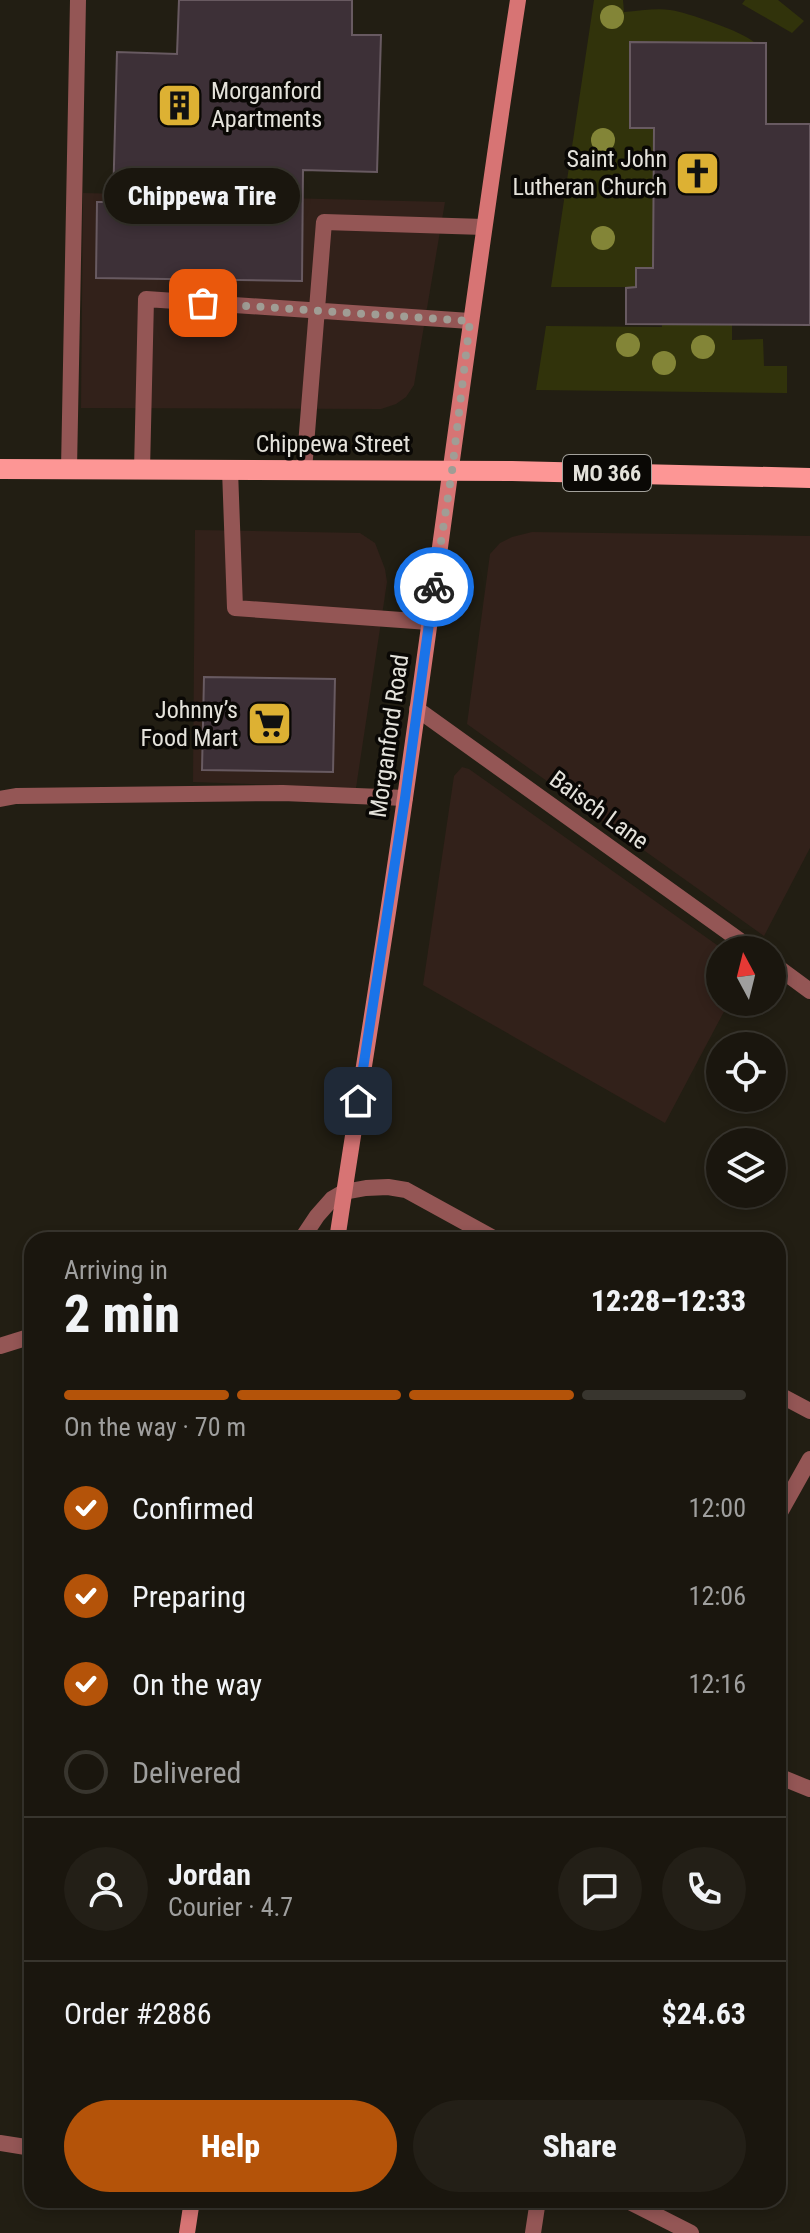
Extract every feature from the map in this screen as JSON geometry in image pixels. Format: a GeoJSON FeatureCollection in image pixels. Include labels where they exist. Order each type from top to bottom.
{"type":"FeatureCollection","features":[{"type":"Feature","properties":{"kind":"main road","name":"Chippewa Street"},"geometry":{"type":"LineString","coordinates":[[0,469],[452,471],[810,478]]}},
{"type":"Feature","properties":{"kind":"street"},"geometry":{"type":"LineString","coordinates":[[69,469],[78,0]]}},
{"type":"Feature","properties":{"kind":"street","name":"Morganford Road"},"geometry":{"type":"LineString","coordinates":[[338,1232],[405,798],[452,471],[470,321],[518,0]]}},
{"type":"Feature","properties":{"kind":"street"},"geometry":{"type":"LineString","coordinates":[[304,470],[324,222],[484,227]]}},
{"type":"Feature","properties":{"kind":"street"},"geometry":{"type":"LineString","coordinates":[[142,470],[146,299],[470,321]]}},
{"type":"Feature","properties":{"kind":"street"},"geometry":{"type":"LineString","coordinates":[[230,470],[235,608],[429,622]]}},
{"type":"Feature","properties":{"kind":"street","name":"Baisch Lane"},"geometry":{"type":"LineString","coordinates":[[417,709],[733,936]]}},
{"type":"Feature","properties":{"kind":"street"},"geometry":{"type":"LineString","coordinates":[[0,799],[16,796],[268,793],[405,798]]}},
{"type":"Feature","properties":{"kind":"street"},"geometry":{"type":"LineString","coordinates":[[786,973],[810,991]]}},
{"type":"Feature","properties":{"kind":"street"},"geometry":{"type":"LineString","coordinates":[[306,1232],[332,1199],[344,1192],[388,1187],[406,1190],[482,1232]]}},
{"type":"Feature","properties":{"kind":"street"},"geometry":{"type":"LineString","coordinates":[[0,1346],[24,1338]]}},
{"type":"Feature","properties":{"kind":"street"},"geometry":{"type":"LineString","coordinates":[[786,1398],[810,1411]]}},
{"type":"Feature","properties":{"kind":"street"},"geometry":{"type":"LineString","coordinates":[[786,1502],[810,1459]]}},
{"type":"Feature","properties":{"kind":"street"},"geometry":{"type":"LineString","coordinates":[[786,1779],[810,1789]]}},
{"type":"Feature","properties":{"kind":"street"},"geometry":{"type":"LineString","coordinates":[[0,2143],[24,2147]]}},
{"type":"Feature","properties":{"kind":"street"},"geometry":{"type":"LineString","coordinates":[[187,2233],[191,2208]]}},
{"type":"Feature","properties":{"kind":"street"},"geometry":{"type":"LineString","coordinates":[[533,2233],[537,2208]]}},
{"type":"Feature","properties":{"kind":"street"},"geometry":{"type":"LineString","coordinates":[[642,2208],[691,2233]]}},
{"type":"Feature","properties":{"kind":"shaded area"},"geometry":{"type":"Polygon","coordinates":[[[594,0],[623,0],[624,12],[659,9],[701,18],[755,43],[631,42],[630,128],[654,128],[653,268],[636,268],[636,287],[551,287],[594,0]]]}},
{"type":"Feature","properties":{"kind":"shaded area"},"geometry":{"type":"Polygon","coordinates":[[[745,0],[778,0],[804,21],[792,33],[742,4],[745,0]]]}},
{"type":"Feature","properties":{"kind":"shaded area"},"geometry":{"type":"Polygon","coordinates":[[[83,193],[445,202],[414,385],[406,397],[381,409],[81,408],[83,193]]]}},
{"type":"Feature","properties":{"kind":"shaded area"},"geometry":{"type":"Polygon","coordinates":[[[662,318],[732,318],[732,340],[763,339],[764,366],[787,366],[787,393],[536,390],[546,326],[662,327],[662,318]]]}},
{"type":"Feature","properties":{"kind":"shaded area"},"geometry":{"type":"Polygon","coordinates":[[[195,530],[360,533],[375,543],[387,582],[356,788],[193,782],[195,530]]]}},
{"type":"Feature","properties":{"kind":"shaded area"},"geometry":{"type":"Polygon","coordinates":[[[532,532],[810,536],[810,848],[764,936],[467,724],[490,554],[500,543],[532,532]]]}},
{"type":"Feature","properties":{"kind":"shaded area"},"geometry":{"type":"Polygon","coordinates":[[[462,767],[469,769],[706,937],[706,1016],[722,1016],[713,1032],[706,1032],[706,1045],[665,1123],[423,985],[454,776],[462,767]]]}},
{"type":"Feature","properties":{"kind":"building"},"geometry":{"type":"Polygon","coordinates":[[[179,0],[352,0],[352,35],[381,35],[377,172],[303,170],[302,281],[96,278],[97,202],[113,202],[117,52],[177,54],[179,0]]]}},
{"type":"Feature","properties":{"kind":"building","name":"Saint John Lutheran Church"},"geometry":{"type":"Polygon","coordinates":[[[630,42],[766,43],[766,124],[810,124],[810,325],[626,324],[626,288],[636,287],[636,268],[653,268],[654,128],[630,128],[630,42]]]}},
{"type":"Feature","properties":{"kind":"building","name":"Johnny’s Food Mart"},"geometry":{"type":"Polygon","coordinates":[[[204,677],[335,679],[333,772],[202,770],[204,677]]]}},
{"type":"Feature","properties":{"kind":"way so far"},"geometry":{"type":"LineString","coordinates":[[203,303],[470,321],[434,587]]}},
{"type":"Feature","properties":{"kind":"place","name":"Morganford Apartments"},"geometry":{"type":"Point","coordinates":[180,105]}},
{"type":"Feature","properties":{"kind":"place","name":"Saint John Lutheran Church"},"geometry":{"type":"Point","coordinates":[698,173]}},
{"type":"Feature","properties":{"kind":"place","name":"Chippewa Tire"},"geometry":{"type":"Point","coordinates":[203,303]}},
{"type":"Feature","properties":{"kind":"place","name":"Johnny’s Food Mart"},"geometry":{"type":"Point","coordinates":[269,724]}},
{"type":"Feature","properties":{"kind":"route"},"geometry":{"type":"LineString","coordinates":[[358,1101],[434,587]]}}]}
